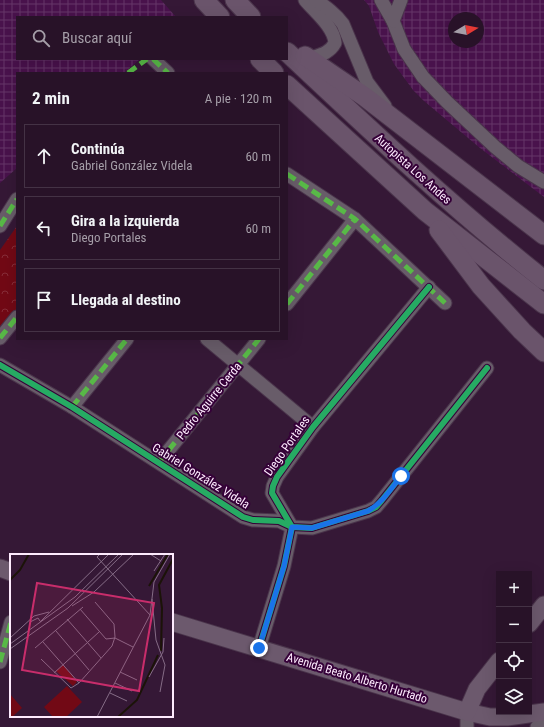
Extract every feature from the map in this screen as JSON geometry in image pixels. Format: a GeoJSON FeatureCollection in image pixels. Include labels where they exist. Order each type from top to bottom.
{"type":"FeatureCollection","features":[{"type":"Feature","properties":{"kind":"highway"},"geometry":{"type":"LineString","coordinates":[[204,0],[219,16]]}},
{"type":"Feature","properties":{"kind":"highway"},"geometry":{"type":"LineString","coordinates":[[235,0],[250,16]]}},
{"type":"Feature","properties":{"kind":"highway"},"geometry":{"type":"LineString","coordinates":[[288,45],[365,97],[544,235]]}},
{"type":"Feature","properties":{"kind":"highway","name":"Autopista Los Andes"},"geometry":{"type":"LineString","coordinates":[[288,53],[408,165],[500,246],[544,280]]}},
{"type":"Feature","properties":{"kind":"highway"},"geometry":{"type":"LineString","coordinates":[[261,60],[273,72]]}},
{"type":"Feature","properties":{"kind":"highway","name":"Autopista Los Andes"},"geometry":{"type":"LineString","coordinates":[[288,86],[426,211],[544,304]]}},
{"type":"Feature","properties":{"kind":"highway"},"geometry":{"type":"LineString","coordinates":[[426,211],[481,286],[522,331],[544,352]]}},
{"type":"Feature","properties":{"kind":"main road"},"geometry":{"type":"LineString","coordinates":[[0,568],[10,572]]}},
{"type":"Feature","properties":{"kind":"main road"},"geometry":{"type":"LineString","coordinates":[[532,620],[544,605]]}},
{"type":"Feature","properties":{"kind":"main road","name":"Avenida Beato Alberto Hurtado"},"geometry":{"type":"LineString","coordinates":[[173,622],[259,648],[467,720],[544,712]]}},
{"type":"Feature","properties":{"kind":"main road"},"geometry":{"type":"LineString","coordinates":[[467,720],[477,689],[496,666]]}},
{"type":"Feature","properties":{"kind":"street"},"geometry":{"type":"LineString","coordinates":[[305,0],[332,33],[335,43],[332,48],[324,54],[308,59]]}},
{"type":"Feature","properties":{"kind":"street"},"geometry":{"type":"LineString","coordinates":[[316,0],[331,10],[339,18],[367,82],[394,119]]}},
{"type":"Feature","properties":{"kind":"street"},"geometry":{"type":"LineString","coordinates":[[381,0],[393,21],[404,49],[423,77],[452,107],[495,147],[518,166],[544,182]]}},
{"type":"Feature","properties":{"kind":"street"},"geometry":{"type":"LineString","coordinates":[[393,21],[401,0]]}},
{"type":"Feature","properties":{"kind":"street"},"geometry":{"type":"LineString","coordinates":[[154,60],[167,72]]}},
{"type":"Feature","properties":{"kind":"street"},"geometry":{"type":"LineString","coordinates":[[288,175],[355,219],[429,287],[445,304]]}},
{"type":"Feature","properties":{"kind":"street"},"geometry":{"type":"LineString","coordinates":[[0,226],[16,201]]}},
{"type":"Feature","properties":{"kind":"street"},"geometry":{"type":"LineString","coordinates":[[288,303],[355,219]]}},
{"type":"Feature","properties":{"kind":"street","name":"Diego Portales"},"geometry":{"type":"LineString","coordinates":[[292,527],[272,493],[277,477],[313,427],[429,287]]}},
{"type":"Feature","properties":{"kind":"street"},"geometry":{"type":"LineString","coordinates":[[0,338],[16,318]]}},
{"type":"Feature","properties":{"kind":"street"},"geometry":{"type":"LineString","coordinates":[[72,407],[127,340]]}},
{"type":"Feature","properties":{"kind":"street"},"geometry":{"type":"LineString","coordinates":[[208,340],[313,427]]}},
{"type":"Feature","properties":{"kind":"street","name":"Pedro Aguirre Cerda"},"geometry":{"type":"LineString","coordinates":[[159,462],[258,340]]}},
{"type":"Feature","properties":{"kind":"street","name":"Gabriel González Videla"},"geometry":{"type":"LineString","coordinates":[[0,365],[72,407],[243,517],[253,520],[279,521],[292,527],[312,528],[368,511],[376,506],[487,368]]}},
{"type":"Feature","properties":{"kind":"street"},"geometry":{"type":"LineString","coordinates":[[259,648],[284,566],[292,527]]}},
{"type":"Feature","properties":{"kind":"street"},"geometry":{"type":"LineString","coordinates":[[0,662],[10,626]]}},
{"type":"Feature","properties":{"kind":"street"},"geometry":{"type":"LineString","coordinates":[[537,727],[544,726]]}},
{"type":"Feature","properties":{"kind":"shaded area"},"geometry":{"type":"Polygon","coordinates":[[[0,0],[161,0],[175,16],[16,16],[16,60],[139,60],[125,72],[16,72],[16,169],[0,183],[0,0]]]}},
{"type":"Feature","properties":{"kind":"shaded area"},"geometry":{"type":"Polygon","coordinates":[[[364,0],[544,0],[544,197],[480,148],[424,101],[413,90],[394,64],[378,32],[369,6],[364,0]]]}},
{"type":"Feature","properties":{"kind":"green space"},"geometry":{"type":"Polygon","coordinates":[[[16,227],[16,311],[0,331],[0,250],[16,227]]]}},
{"type":"Feature","properties":{"kind":"marked path"},"geometry":{"type":"LineString","coordinates":[[129,72],[146,60]]}},
{"type":"Feature","properties":{"kind":"marked path"},"geometry":{"type":"LineString","coordinates":[[154,60],[167,72]]}},
{"type":"Feature","properties":{"kind":"marked path"},"geometry":{"type":"LineString","coordinates":[[288,175],[355,219],[445,303]]}},
{"type":"Feature","properties":{"kind":"marked path"},"geometry":{"type":"LineString","coordinates":[[0,226],[16,201]]}},
{"type":"Feature","properties":{"kind":"marked path"},"geometry":{"type":"LineString","coordinates":[[288,303],[355,219]]}},
{"type":"Feature","properties":{"kind":"marked path"},"geometry":{"type":"LineString","coordinates":[[0,338],[16,318]]}},
{"type":"Feature","properties":{"kind":"marked path"},"geometry":{"type":"LineString","coordinates":[[72,407],[126,340]]}},
{"type":"Feature","properties":{"kind":"marked path"},"geometry":{"type":"LineString","coordinates":[[159,462],[258,340]]}},
{"type":"Feature","properties":{"kind":"marked path"},"geometry":{"type":"LineString","coordinates":[[0,662],[10,626]]}},
{"type":"Feature","properties":{"kind":"cycle path"},"geometry":{"type":"LineString","coordinates":[[259,648],[284,566],[292,527],[272,493],[277,477],[313,427],[429,287]]}},
{"type":"Feature","properties":{"kind":"cycle path"},"geometry":{"type":"LineString","coordinates":[[0,365],[72,407],[243,517],[253,520],[279,521],[292,527],[312,528],[368,511],[376,507],[487,368]]}},
{"type":"Feature","properties":{"kind":"route"},"geometry":{"type":"LineString","coordinates":[[259,648],[284,566],[292,527],[312,528],[368,511],[382,500],[401,476]]}}]}
